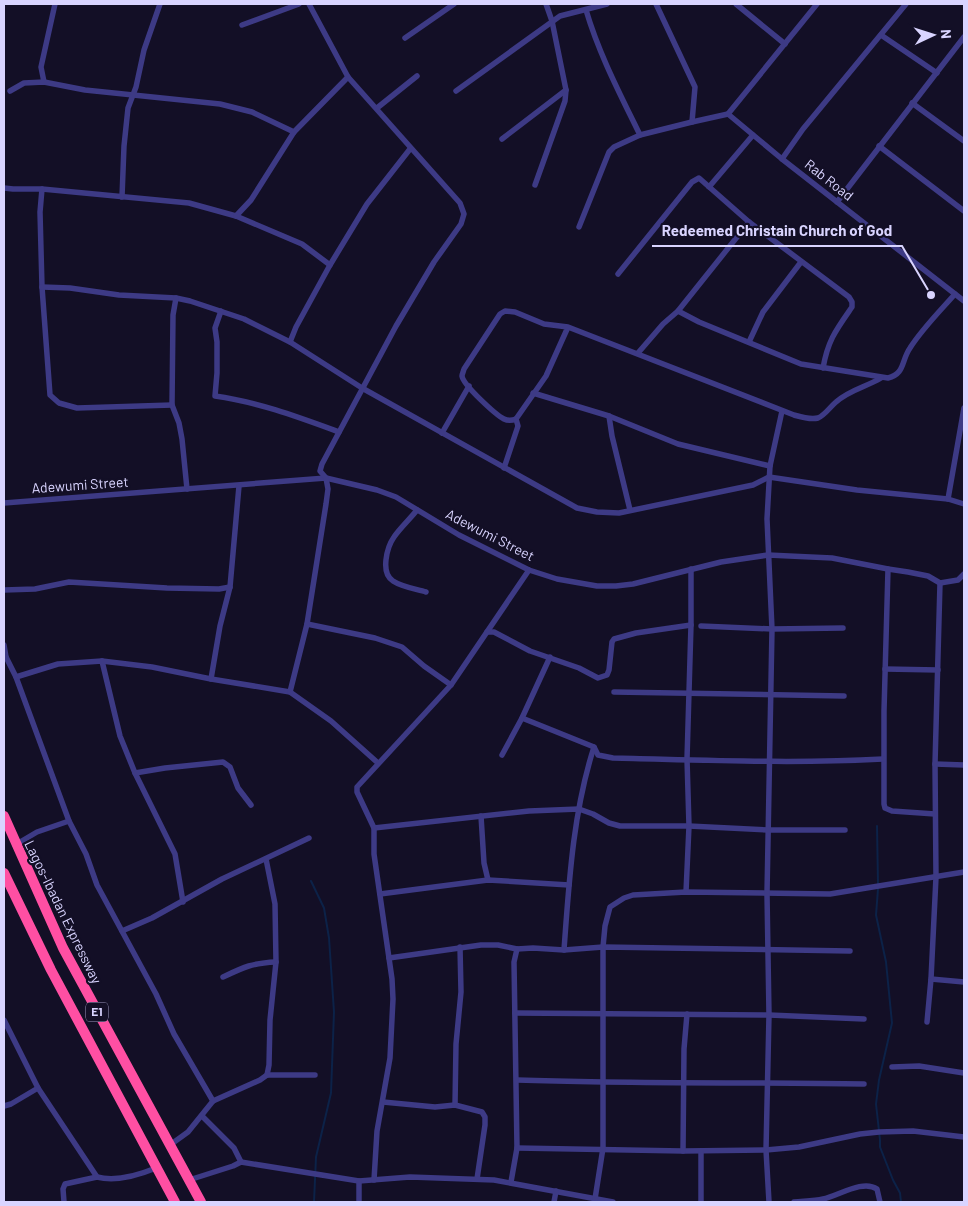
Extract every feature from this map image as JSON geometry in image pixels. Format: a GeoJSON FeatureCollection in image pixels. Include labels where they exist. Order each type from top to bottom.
{"type":"FeatureCollection","features":[{"type":"Feature","properties":{"kind":"highway","name":"Lagos-Ibadan Expressway"},"geometry":{"type":"LineString","coordinates":[[4,816],[63,948],[200,1202]]}},
{"type":"Feature","properties":{"kind":"highway","name":"E1"},"geometry":{"type":"LineString","coordinates":[[4,873],[51,970],[175,1202]]}},
{"type":"Feature","properties":{"kind":"street"},"geometry":{"type":"LineString","coordinates":[[44,82],[41,67],[55,4]]}},
{"type":"Feature","properties":{"kind":"street"},"geometry":{"type":"LineString","coordinates":[[122,197],[128,108],[136,87],[144,50],[160,4]]}},
{"type":"Feature","properties":{"kind":"street"},"geometry":{"type":"LineString","coordinates":[[242,25],[299,4]]}},
{"type":"Feature","properties":{"kind":"street"},"geometry":{"type":"LineString","coordinates":[[290,692],[307,624],[326,504],[328,489],[326,478],[320,471],[322,464],[396,326],[434,262],[461,224],[464,214],[460,203],[348,77],[309,4]]}},
{"type":"Feature","properties":{"kind":"street"},"geometry":{"type":"LineString","coordinates":[[404,38],[454,4]]}},
{"type":"Feature","properties":{"kind":"street"},"geometry":{"type":"LineString","coordinates":[[535,185],[565,101],[566,90],[552,21],[546,4]]}},
{"type":"Feature","properties":{"kind":"street"},"geometry":{"type":"LineString","coordinates":[[456,91],[552,21],[566,14],[607,4]]}},
{"type":"Feature","properties":{"kind":"street"},"geometry":{"type":"LineString","coordinates":[[656,4],[695,87],[692,122]]}},
{"type":"Feature","properties":{"kind":"street"},"geometry":{"type":"LineString","coordinates":[[736,4],[785,44]]}},
{"type":"Feature","properties":{"kind":"street"},"geometry":{"type":"LineString","coordinates":[[579,227],[609,152],[614,146],[640,135],[728,114],[817,4]]}},
{"type":"Feature","properties":{"kind":"street"},"geometry":{"type":"LineString","coordinates":[[782,159],[803,129],[906,4]]}},
{"type":"Feature","properties":{"kind":"street"},"geometry":{"type":"LineString","coordinates":[[586,10],[593,34],[610,75],[640,135]]}},
{"type":"Feature","properties":{"kind":"street"},"geometry":{"type":"LineString","coordinates":[[881,35],[937,73]]}},
{"type":"Feature","properties":{"kind":"street"},"geometry":{"type":"LineString","coordinates":[[837,202],[964,37]]}},
{"type":"Feature","properties":{"kind":"street"},"geometry":{"type":"LineString","coordinates":[[377,108],[417,76]]}},
{"type":"Feature","properties":{"kind":"street"},"geometry":{"type":"LineString","coordinates":[[236,216],[251,200],[294,132],[348,77]]}},
{"type":"Feature","properties":{"kind":"street"},"geometry":{"type":"LineString","coordinates":[[10,91],[24,83],[44,82],[85,90],[220,104],[252,112],[294,132]]}},
{"type":"Feature","properties":{"kind":"street"},"geometry":{"type":"LineString","coordinates":[[502,139],[566,90]]}},
{"type":"Feature","properties":{"kind":"street"},"geometry":{"type":"LineString","coordinates":[[912,103],[964,141]]}},
{"type":"Feature","properties":{"kind":"street","name":"Rab Road"},"geometry":{"type":"LineString","coordinates":[[728,114],[782,159],[964,301]]}},
{"type":"Feature","properties":{"kind":"street"},"geometry":{"type":"LineString","coordinates":[[708,187],[753,135]]}},
{"type":"Feature","properties":{"kind":"street"},"geometry":{"type":"LineString","coordinates":[[879,146],[964,211]]}},
{"type":"Feature","properties":{"kind":"street"},"geometry":{"type":"LineString","coordinates":[[290,342],[330,265],[367,204],[410,149]]}},
{"type":"Feature","properties":{"kind":"street"},"geometry":{"type":"LineString","coordinates":[[618,274],[696,179],[699,178],[750,222],[849,297],[852,307],[833,334],[826,351],[823,368]]}},
{"type":"Feature","properties":{"kind":"street"},"geometry":{"type":"LineString","coordinates":[[4,188],[42,189],[189,203],[236,216],[302,244],[330,265]]}},
{"type":"Feature","properties":{"kind":"street"},"geometry":{"type":"LineString","coordinates":[[42,189],[40,212],[42,287],[50,395],[59,403],[77,408],[172,406]]}},
{"type":"Feature","properties":{"kind":"street"},"geometry":{"type":"LineString","coordinates":[[638,353],[663,324],[678,311],[750,222]]}},
{"type":"Feature","properties":{"kind":"street"},"geometry":{"type":"LineString","coordinates":[[749,342],[763,312],[801,262]]}},
{"type":"Feature","properties":{"kind":"street"},"geometry":{"type":"LineString","coordinates":[[42,287],[190,300],[244,319],[290,342],[362,388],[577,508],[597,512],[619,513],[752,485],[769,477],[857,490],[948,499],[964,504]]}},
{"type":"Feature","properties":{"kind":"street"},"geometry":{"type":"LineString","coordinates":[[678,311],[699,322],[801,364],[881,378],[896,376],[901,371],[910,348],[955,294]]}},
{"type":"Feature","properties":{"kind":"street"},"geometry":{"type":"LineString","coordinates":[[176,298],[174,304],[172,406],[179,423],[182,439],[187,489]]}},
{"type":"Feature","properties":{"kind":"street"},"geometry":{"type":"LineString","coordinates":[[221,311],[215,328],[217,373],[215,396],[250,402],[339,432]]}},
{"type":"Feature","properties":{"kind":"street"},"geometry":{"type":"LineString","coordinates":[[568,327],[546,376],[516,419],[511,421],[503,418],[469,386],[462,375],[464,368],[500,314],[505,311],[515,312],[544,324],[568,327],[794,416],[810,419],[818,418],[849,392],[869,385],[881,378]]}},
{"type":"Feature","properties":{"kind":"street"},"geometry":{"type":"LineString","coordinates":[[442,432],[469,386]]}},
{"type":"Feature","properties":{"kind":"street"},"geometry":{"type":"LineString","coordinates":[[533,393],[609,416],[678,444],[770,466]]}},
{"type":"Feature","properties":{"kind":"street"},"geometry":{"type":"LineString","coordinates":[[948,499],[964,408]]}},
{"type":"Feature","properties":{"kind":"street"},"geometry":{"type":"LineString","coordinates":[[769,1202],[766,1150],[769,1015],[767,894],[772,629],[767,518],[770,466],[782,411]]}},
{"type":"Feature","properties":{"kind":"street"},"geometry":{"type":"LineString","coordinates":[[609,416],[630,510]]}},
{"type":"Feature","properties":{"kind":"street"},"geometry":{"type":"LineString","coordinates":[[504,468],[518,426],[516,419]]}},
{"type":"Feature","properties":{"kind":"street","name":"Adewumi Street"},"geometry":{"type":"LineString","coordinates":[[4,503],[326,478],[396,496],[459,535],[529,570],[556,579],[597,586],[616,586],[633,584],[742,558],[768,555],[832,558],[928,576],[940,583]]}},
{"type":"Feature","properties":{"kind":"street"},"geometry":{"type":"LineString","coordinates":[[211,679],[220,626],[230,588],[238,486]]}},
{"type":"Feature","properties":{"kind":"street"},"geometry":{"type":"LineString","coordinates":[[417,510],[393,538],[387,556],[386,571],[389,578],[394,582],[426,592]]}},
{"type":"Feature","properties":{"kind":"street"},"geometry":{"type":"LineString","coordinates":[[686,892],[689,826],[687,759],[692,625],[691,569]]}},
{"type":"Feature","properties":{"kind":"street"},"geometry":{"type":"LineString","coordinates":[[888,569],[883,798],[885,808],[892,811],[935,814]]}},
{"type":"Feature","properties":{"kind":"street"},"geometry":{"type":"LineString","coordinates":[[374,1180],[378,1130],[392,1043],[393,998],[374,854],[374,828],[357,792],[357,787],[450,685],[529,570]]}},
{"type":"Feature","properties":{"kind":"street"},"geometry":{"type":"LineString","coordinates":[[927,1022],[936,877],[935,764],[940,583],[958,580],[964,574]]}},
{"type":"Feature","properties":{"kind":"street"},"geometry":{"type":"LineString","coordinates":[[4,590],[35,590],[69,582],[167,588],[230,588]]}},
{"type":"Feature","properties":{"kind":"street"},"geometry":{"type":"LineString","coordinates":[[307,624],[375,638],[402,647],[450,685]]}},
{"type":"Feature","properties":{"kind":"street"},"geometry":{"type":"LineString","coordinates":[[487,632],[494,632],[530,651],[579,668],[598,678],[607,675],[614,638],[692,625]]}},
{"type":"Feature","properties":{"kind":"street"},"geometry":{"type":"LineString","coordinates":[[700,626],[772,629],[843,628]]}},
{"type":"Feature","properties":{"kind":"street"},"geometry":{"type":"LineString","coordinates":[[4,645],[5,657],[16,678],[70,821],[86,854],[97,885],[156,994],[174,1034],[213,1101]]}},
{"type":"Feature","properties":{"kind":"street"},"geometry":{"type":"LineString","coordinates":[[502,755],[522,718],[550,657]]}},
{"type":"Feature","properties":{"kind":"street"},"geometry":{"type":"LineString","coordinates":[[102,661],[120,736],[135,773],[176,854],[183,902]]}},
{"type":"Feature","properties":{"kind":"street"},"geometry":{"type":"LineString","coordinates":[[16,678],[58,664],[102,661],[152,667],[290,692],[331,721],[378,763]]}},
{"type":"Feature","properties":{"kind":"street"},"geometry":{"type":"LineString","coordinates":[[885,669],[938,670]]}},
{"type":"Feature","properties":{"kind":"street"},"geometry":{"type":"LineString","coordinates":[[614,692],[844,696]]}},
{"type":"Feature","properties":{"kind":"street"},"geometry":{"type":"LineString","coordinates":[[522,718],[594,747],[598,755],[613,758],[770,762],[834,762],[883,759]]}},
{"type":"Feature","properties":{"kind":"street"},"geometry":{"type":"LineString","coordinates":[[564,950],[569,885],[579,809],[584,778],[594,747]]}},
{"type":"Feature","properties":{"kind":"street"},"geometry":{"type":"LineString","coordinates":[[135,773],[223,762],[230,767],[238,788],[251,805]]}},
{"type":"Feature","properties":{"kind":"street"},"geometry":{"type":"LineString","coordinates":[[935,764],[964,765]]}},
{"type":"Feature","properties":{"kind":"street"},"geometry":{"type":"LineString","coordinates":[[374,828],[529,811],[579,809],[620,826],[845,830]]}},
{"type":"Feature","properties":{"kind":"street"},"geometry":{"type":"LineString","coordinates":[[481,816],[484,863],[488,880]]}},
{"type":"Feature","properties":{"kind":"street"},"geometry":{"type":"LineString","coordinates":[[15,844],[38,832],[70,821]]}},
{"type":"Feature","properties":{"kind":"street"},"geometry":{"type":"LineString","coordinates":[[122,931],[183,902],[222,879],[309,838]]}},
{"type":"Feature","properties":{"kind":"street"},"geometry":{"type":"LineString","coordinates":[[266,859],[275,904],[276,962],[267,1075]]}},
{"type":"Feature","properties":{"kind":"street"},"geometry":{"type":"LineString","coordinates":[[595,1198],[603,1148],[603,947],[605,926],[610,907],[633,895],[686,892],[830,894],[964,872]]}},
{"type":"Feature","properties":{"kind":"street"},"geometry":{"type":"LineString","coordinates":[[380,894],[488,880],[569,885]]}},
{"type":"Feature","properties":{"kind":"street"},"geometry":{"type":"LineString","coordinates":[[388,958],[460,947],[498,945],[518,949],[564,950],[603,947],[850,951]]}},
{"type":"Feature","properties":{"kind":"street"},"geometry":{"type":"LineString","coordinates":[[455,1105],[456,1044],[461,992],[460,947]]}},
{"type":"Feature","properties":{"kind":"street"},"geometry":{"type":"LineString","coordinates":[[511,1182],[517,1148],[514,962],[518,949]]}},
{"type":"Feature","properties":{"kind":"street"},"geometry":{"type":"LineString","coordinates":[[222,977],[255,963],[276,962]]}},
{"type":"Feature","properties":{"kind":"street"},"geometry":{"type":"LineString","coordinates":[[931,979],[964,982]]}},
{"type":"Feature","properties":{"kind":"street"},"geometry":{"type":"LineString","coordinates":[[515,1013],[769,1015],[864,1019]]}},
{"type":"Feature","properties":{"kind":"street"},"geometry":{"type":"LineString","coordinates":[[683,1151],[684,1049],[687,1014]]}},
{"type":"Feature","properties":{"kind":"street"},"geometry":{"type":"LineString","coordinates":[[4,1020],[38,1088],[97,1177]]}},
{"type":"Feature","properties":{"kind":"street"},"geometry":{"type":"LineString","coordinates":[[892,1067],[920,1066],[964,1073]]}},
{"type":"Feature","properties":{"kind":"street"},"geometry":{"type":"LineString","coordinates":[[170,1145],[188,1132],[213,1101],[267,1075],[315,1075]]}},
{"type":"Feature","properties":{"kind":"street"},"geometry":{"type":"LineString","coordinates":[[517,1080],[602,1083],[768,1082],[864,1084]]}},
{"type":"Feature","properties":{"kind":"street"},"geometry":{"type":"LineString","coordinates":[[4,1106],[11,1104],[38,1088]]}},
{"type":"Feature","properties":{"kind":"street"},"geometry":{"type":"LineString","coordinates":[[383,1102],[435,1107],[455,1105],[482,1112],[485,1116],[476,1179]]}},
{"type":"Feature","properties":{"kind":"street"},"geometry":{"type":"LineString","coordinates":[[202,1116],[234,1148],[242,1162]]}},
{"type":"Feature","properties":{"kind":"street"},"geometry":{"type":"LineString","coordinates":[[517,1148],[603,1148],[683,1151],[766,1150],[800,1147],[860,1134],[879,1132],[914,1131],[964,1137]]}},
{"type":"Feature","properties":{"kind":"street"},"geometry":{"type":"LineString","coordinates":[[701,1151],[701,1202]]}},
{"type":"Feature","properties":{"kind":"street"},"geometry":{"type":"LineString","coordinates":[[188,1180],[242,1162],[359,1181],[410,1177],[511,1182],[613,1202]]}},
{"type":"Feature","properties":{"kind":"street"},"geometry":{"type":"LineString","coordinates":[[64,1202],[63,1189],[65,1184],[97,1177],[104,1179],[137,1175],[156,1168]]}},
{"type":"Feature","properties":{"kind":"street"},"geometry":{"type":"LineString","coordinates":[[359,1181],[360,1202]]}},
{"type":"Feature","properties":{"kind":"street"},"geometry":{"type":"LineString","coordinates":[[794,1202],[823,1199],[843,1194],[851,1188],[868,1186],[877,1189],[880,1202]]}},
{"type":"Feature","properties":{"kind":"street"},"geometry":{"type":"LineString","coordinates":[[554,1202],[556,1191]]}},
{"type":"Feature","properties":{"kind":"waterway"},"geometry":{"type":"LineString","coordinates":[[877,826],[878,884]]}},
{"type":"Feature","properties":{"kind":"waterway"},"geometry":{"type":"LineString","coordinates":[[311,881],[324,908],[329,938],[334,1012],[331,1093],[316,1157],[314,1202]]}},
{"type":"Feature","properties":{"kind":"waterway"},"geometry":{"type":"LineString","coordinates":[[878,889],[876,915],[886,962],[892,1023],[879,1080],[876,1104],[880,1147],[900,1193],[901,1202]]}},
{"type":"Feature","properties":{"kind":"place","name":"Redeemed Christain Church of God"},"geometry":{"type":"Point","coordinates":[931,295]}}]}
